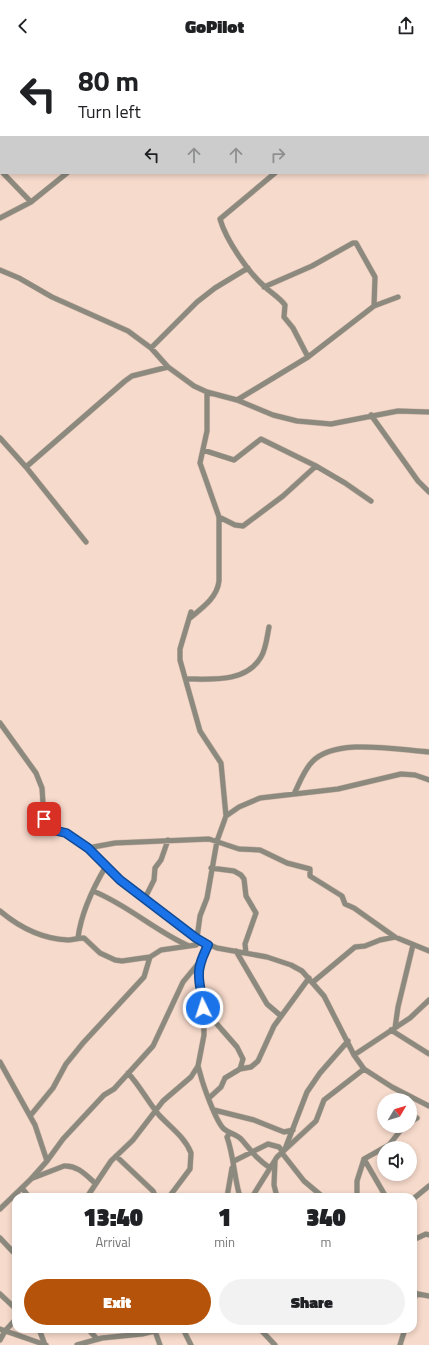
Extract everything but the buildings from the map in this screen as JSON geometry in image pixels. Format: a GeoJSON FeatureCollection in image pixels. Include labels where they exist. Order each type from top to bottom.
{"type":"FeatureCollection","features":[{"type":"Feature","properties":{"kind":"street"},"geometry":{"type":"LineString","coordinates":[[3,174],[31,202]]}},
{"type":"Feature","properties":{"kind":"street"},"geometry":{"type":"LineString","coordinates":[[0,218],[31,202],[66,174]]}},
{"type":"Feature","properties":{"kind":"street"},"geometry":{"type":"LineString","coordinates":[[274,174],[220,219],[236,251],[248,268],[264,287],[285,305],[284,318],[293,328],[308,357]]}},
{"type":"Feature","properties":{"kind":"street"},"geometry":{"type":"LineString","coordinates":[[264,287],[312,266],[353,243],[356,243],[375,277],[374,306]]}},
{"type":"Feature","properties":{"kind":"street"},"geometry":{"type":"LineString","coordinates":[[151,348],[197,302],[215,288],[248,268]]}},
{"type":"Feature","properties":{"kind":"street"},"geometry":{"type":"LineString","coordinates":[[0,270],[19,278],[52,297],[128,332],[151,348],[168,367],[194,386],[207,392],[236,400],[273,415],[297,421],[331,424],[350,422],[371,415],[414,410],[429,412]]}},
{"type":"Feature","properties":{"kind":"street"},"geometry":{"type":"LineString","coordinates":[[236,400],[308,357],[374,306],[398,297]]}},
{"type":"Feature","properties":{"kind":"street"},"geometry":{"type":"LineString","coordinates":[[26,467],[132,376],[168,367]]}},
{"type":"Feature","properties":{"kind":"street"},"geometry":{"type":"LineString","coordinates":[[0,911],[24,928],[51,937],[68,940],[78,938],[86,940],[98,952],[115,960],[122,961],[150,956],[162,950],[198,944],[200,916],[207,898],[217,840],[226,816],[221,763],[200,731],[180,660],[180,649],[191,615],[212,599],[219,587],[219,517],[201,467],[207,431],[207,392]]}},
{"type":"Feature","properties":{"kind":"street"},"geometry":{"type":"LineString","coordinates":[[371,415],[418,481],[429,492]]}},
{"type":"Feature","properties":{"kind":"street"},"geometry":{"type":"LineString","coordinates":[[0,438],[26,467],[86,542]]}},
{"type":"Feature","properties":{"kind":"street"},"geometry":{"type":"LineString","coordinates":[[203,450],[234,460],[260,439],[316,466],[345,483],[371,502]]}},
{"type":"Feature","properties":{"kind":"street"},"geometry":{"type":"LineString","coordinates":[[219,517],[235,525],[243,526],[283,496],[316,466]]}},
{"type":"Feature","properties":{"kind":"street"},"geometry":{"type":"LineString","coordinates":[[186,679],[231,677],[251,669],[261,657],[269,627]]}},
{"type":"Feature","properties":{"kind":"street"},"geometry":{"type":"LineString","coordinates":[[0,723],[36,773],[42,788],[46,821],[53,830],[66,833],[88,848],[120,880],[199,940],[208,945],[291,965],[309,978],[330,1006],[354,1055],[364,1069],[392,1087],[429,1106]]}},
{"type":"Feature","properties":{"kind":"street"},"geometry":{"type":"LineString","coordinates":[[294,794],[311,763],[325,752],[341,748],[358,747],[429,752]]}},
{"type":"Feature","properties":{"kind":"street"},"geometry":{"type":"LineString","coordinates":[[226,816],[239,807],[260,798],[360,785],[402,774],[415,775],[429,780]]}},
{"type":"Feature","properties":{"kind":"street"},"geometry":{"type":"LineString","coordinates":[[88,848],[115,844],[198,839],[217,840],[239,849],[260,850],[287,863],[310,869],[310,876],[342,896],[345,904],[354,908],[395,937],[429,951]]}},
{"type":"Feature","properties":{"kind":"street"},"geometry":{"type":"LineString","coordinates":[[145,898],[154,881],[155,868],[168,840]]}},
{"type":"Feature","properties":{"kind":"street"},"geometry":{"type":"LineString","coordinates":[[78,938],[82,919],[93,891],[106,866]]}},
{"type":"Feature","properties":{"kind":"street"},"geometry":{"type":"LineString","coordinates":[[211,868],[238,872],[244,879],[246,896],[256,913],[245,944],[246,953]]}},
{"type":"Feature","properties":{"kind":"street"},"geometry":{"type":"LineString","coordinates":[[93,891],[115,900],[148,923],[189,946]]}},
{"type":"Feature","properties":{"kind":"street"},"geometry":{"type":"LineString","coordinates":[[313,982],[355,947],[365,946],[380,940],[395,937]]}},
{"type":"Feature","properties":{"kind":"street"},"geometry":{"type":"LineString","coordinates":[[17,1193],[47,1161],[63,1139],[104,1095],[114,1089],[153,1046],[183,982],[202,958],[208,945]]}},
{"type":"Feature","properties":{"kind":"street"},"geometry":{"type":"LineString","coordinates":[[393,1029],[413,945]]}},
{"type":"Feature","properties":{"kind":"street"},"geometry":{"type":"LineString","coordinates":[[236,951],[267,1004],[281,1016]]}},
{"type":"Feature","properties":{"kind":"street"},"geometry":{"type":"LineString","coordinates":[[30,1116],[53,1088],[66,1064],[144,977],[150,956]]}},
{"type":"Feature","properties":{"kind":"street"},"geometry":{"type":"LineString","coordinates":[[89,1193],[104,1169],[133,1140],[156,1110],[176,1088],[191,1077],[198,1066],[204,1035],[199,975],[202,958]]}},
{"type":"Feature","properties":{"kind":"street"},"geometry":{"type":"LineString","coordinates":[[209,1098],[221,1087],[225,1078],[240,1069],[251,1067],[258,1061],[268,1038],[281,1016],[309,978]]}},
{"type":"Feature","properties":{"kind":"street"},"geometry":{"type":"LineString","coordinates":[[201,987],[208,999],[218,1026],[227,1034],[242,1054],[243,1063],[240,1069]]}},
{"type":"Feature","properties":{"kind":"street"},"geometry":{"type":"LineString","coordinates":[[354,1055],[410,1018],[429,1000]]}},
{"type":"Feature","properties":{"kind":"street"},"geometry":{"type":"LineString","coordinates":[[393,1029],[429,1054]]}},
{"type":"Feature","properties":{"kind":"street"},"geometry":{"type":"LineString","coordinates":[[283,1152],[293,1130],[301,1104],[310,1087],[348,1041]]}},
{"type":"Feature","properties":{"kind":"street"},"geometry":{"type":"LineString","coordinates":[[0,1062],[38,1130],[47,1161]]}},
{"type":"Feature","properties":{"kind":"street"},"geometry":{"type":"LineString","coordinates":[[198,1066],[219,1123],[242,1140],[252,1153],[270,1168]]}},
{"type":"Feature","properties":{"kind":"street"},"geometry":{"type":"LineString","coordinates":[[254,1193],[275,1160],[316,1121],[324,1100],[364,1069]]}},
{"type":"Feature","properties":{"kind":"street"},"geometry":{"type":"LineString","coordinates":[[128,1073],[156,1110],[181,1137],[192,1153],[191,1164],[187,1176],[172,1193]]}},
{"type":"Feature","properties":{"kind":"street"},"geometry":{"type":"LineString","coordinates":[[214,1110],[254,1120],[284,1132],[293,1130]]}},
{"type":"Feature","properties":{"kind":"street"},"geometry":{"type":"LineString","coordinates":[[230,1132],[227,1138],[239,1193]]}},
{"type":"Feature","properties":{"kind":"street"},"geometry":{"type":"LineString","coordinates":[[357,1193],[357,1181],[364,1160],[388,1145],[398,1133]]}},
{"type":"Feature","properties":{"kind":"street"},"geometry":{"type":"LineString","coordinates":[[233,1162],[268,1144],[279,1147],[304,1182],[318,1193]]}},
{"type":"Feature","properties":{"kind":"street"},"geometry":{"type":"LineString","coordinates":[[116,1156],[150,1188],[153,1193]]}},
{"type":"Feature","properties":{"kind":"street"},"geometry":{"type":"LineString","coordinates":[[275,1160],[274,1185],[276,1193]]}},
{"type":"Feature","properties":{"kind":"street"},"geometry":{"type":"LineString","coordinates":[[364,1160],[384,1193]]}},
{"type":"Feature","properties":{"kind":"street"},"geometry":{"type":"LineString","coordinates":[[228,1193],[233,1162]]}},
{"type":"Feature","properties":{"kind":"street"},"geometry":{"type":"LineString","coordinates":[[31,1179],[70,1165],[82,1171],[95,1183]]}},
{"type":"Feature","properties":{"kind":"street"},"geometry":{"type":"LineString","coordinates":[[417,1196],[429,1186]]}},
{"type":"Feature","properties":{"kind":"street"},"geometry":{"type":"LineString","coordinates":[[22,1188],[26,1193]]}},
{"type":"Feature","properties":{"kind":"street"},"geometry":{"type":"LineString","coordinates":[[0,1209],[12,1198]]}},
{"type":"Feature","properties":{"kind":"street"},"geometry":{"type":"LineString","coordinates":[[417,1238],[426,1234],[429,1235]]}},
{"type":"Feature","properties":{"kind":"street"},"geometry":{"type":"LineString","coordinates":[[0,1238],[12,1251]]}},
{"type":"Feature","properties":{"kind":"street"},"geometry":{"type":"LineString","coordinates":[[0,1294],[12,1305]]}},
{"type":"Feature","properties":{"kind":"street"},"geometry":{"type":"LineString","coordinates":[[417,1294],[429,1296]]}},
{"type":"Feature","properties":{"kind":"street"},"geometry":{"type":"LineString","coordinates":[[0,1340],[2,1330],[12,1322]]}},
{"type":"Feature","properties":{"kind":"street"},"geometry":{"type":"LineString","coordinates":[[2,1330],[45,1345]]}},
{"type":"Feature","properties":{"kind":"street"},"geometry":{"type":"LineString","coordinates":[[40,1333],[45,1345]]}},
{"type":"Feature","properties":{"kind":"street"},"geometry":{"type":"LineString","coordinates":[[92,1333],[98,1339]]}},
{"type":"Feature","properties":{"kind":"street"},"geometry":{"type":"LineString","coordinates":[[77,1345],[87,1344],[98,1339],[130,1333]]}},
{"type":"Feature","properties":{"kind":"street"},"geometry":{"type":"LineString","coordinates":[[156,1333],[160,1345]]}},
{"type":"Feature","properties":{"kind":"street"},"geometry":{"type":"LineString","coordinates":[[185,1333],[192,1345]]}},
{"type":"Feature","properties":{"kind":"street"},"geometry":{"type":"LineString","coordinates":[[265,1333],[273,1344]]}},
{"type":"Feature","properties":{"kind":"street"},"geometry":{"type":"LineString","coordinates":[[400,1345],[404,1333]]}},
{"type":"Feature","properties":{"kind":"route"},"geometry":{"type":"LineString","coordinates":[[44,819],[53,830],[66,833],[88,848],[120,880],[143,896],[196,938],[208,945],[202,958],[199,975],[203,996],[203,1008]]}}]}
